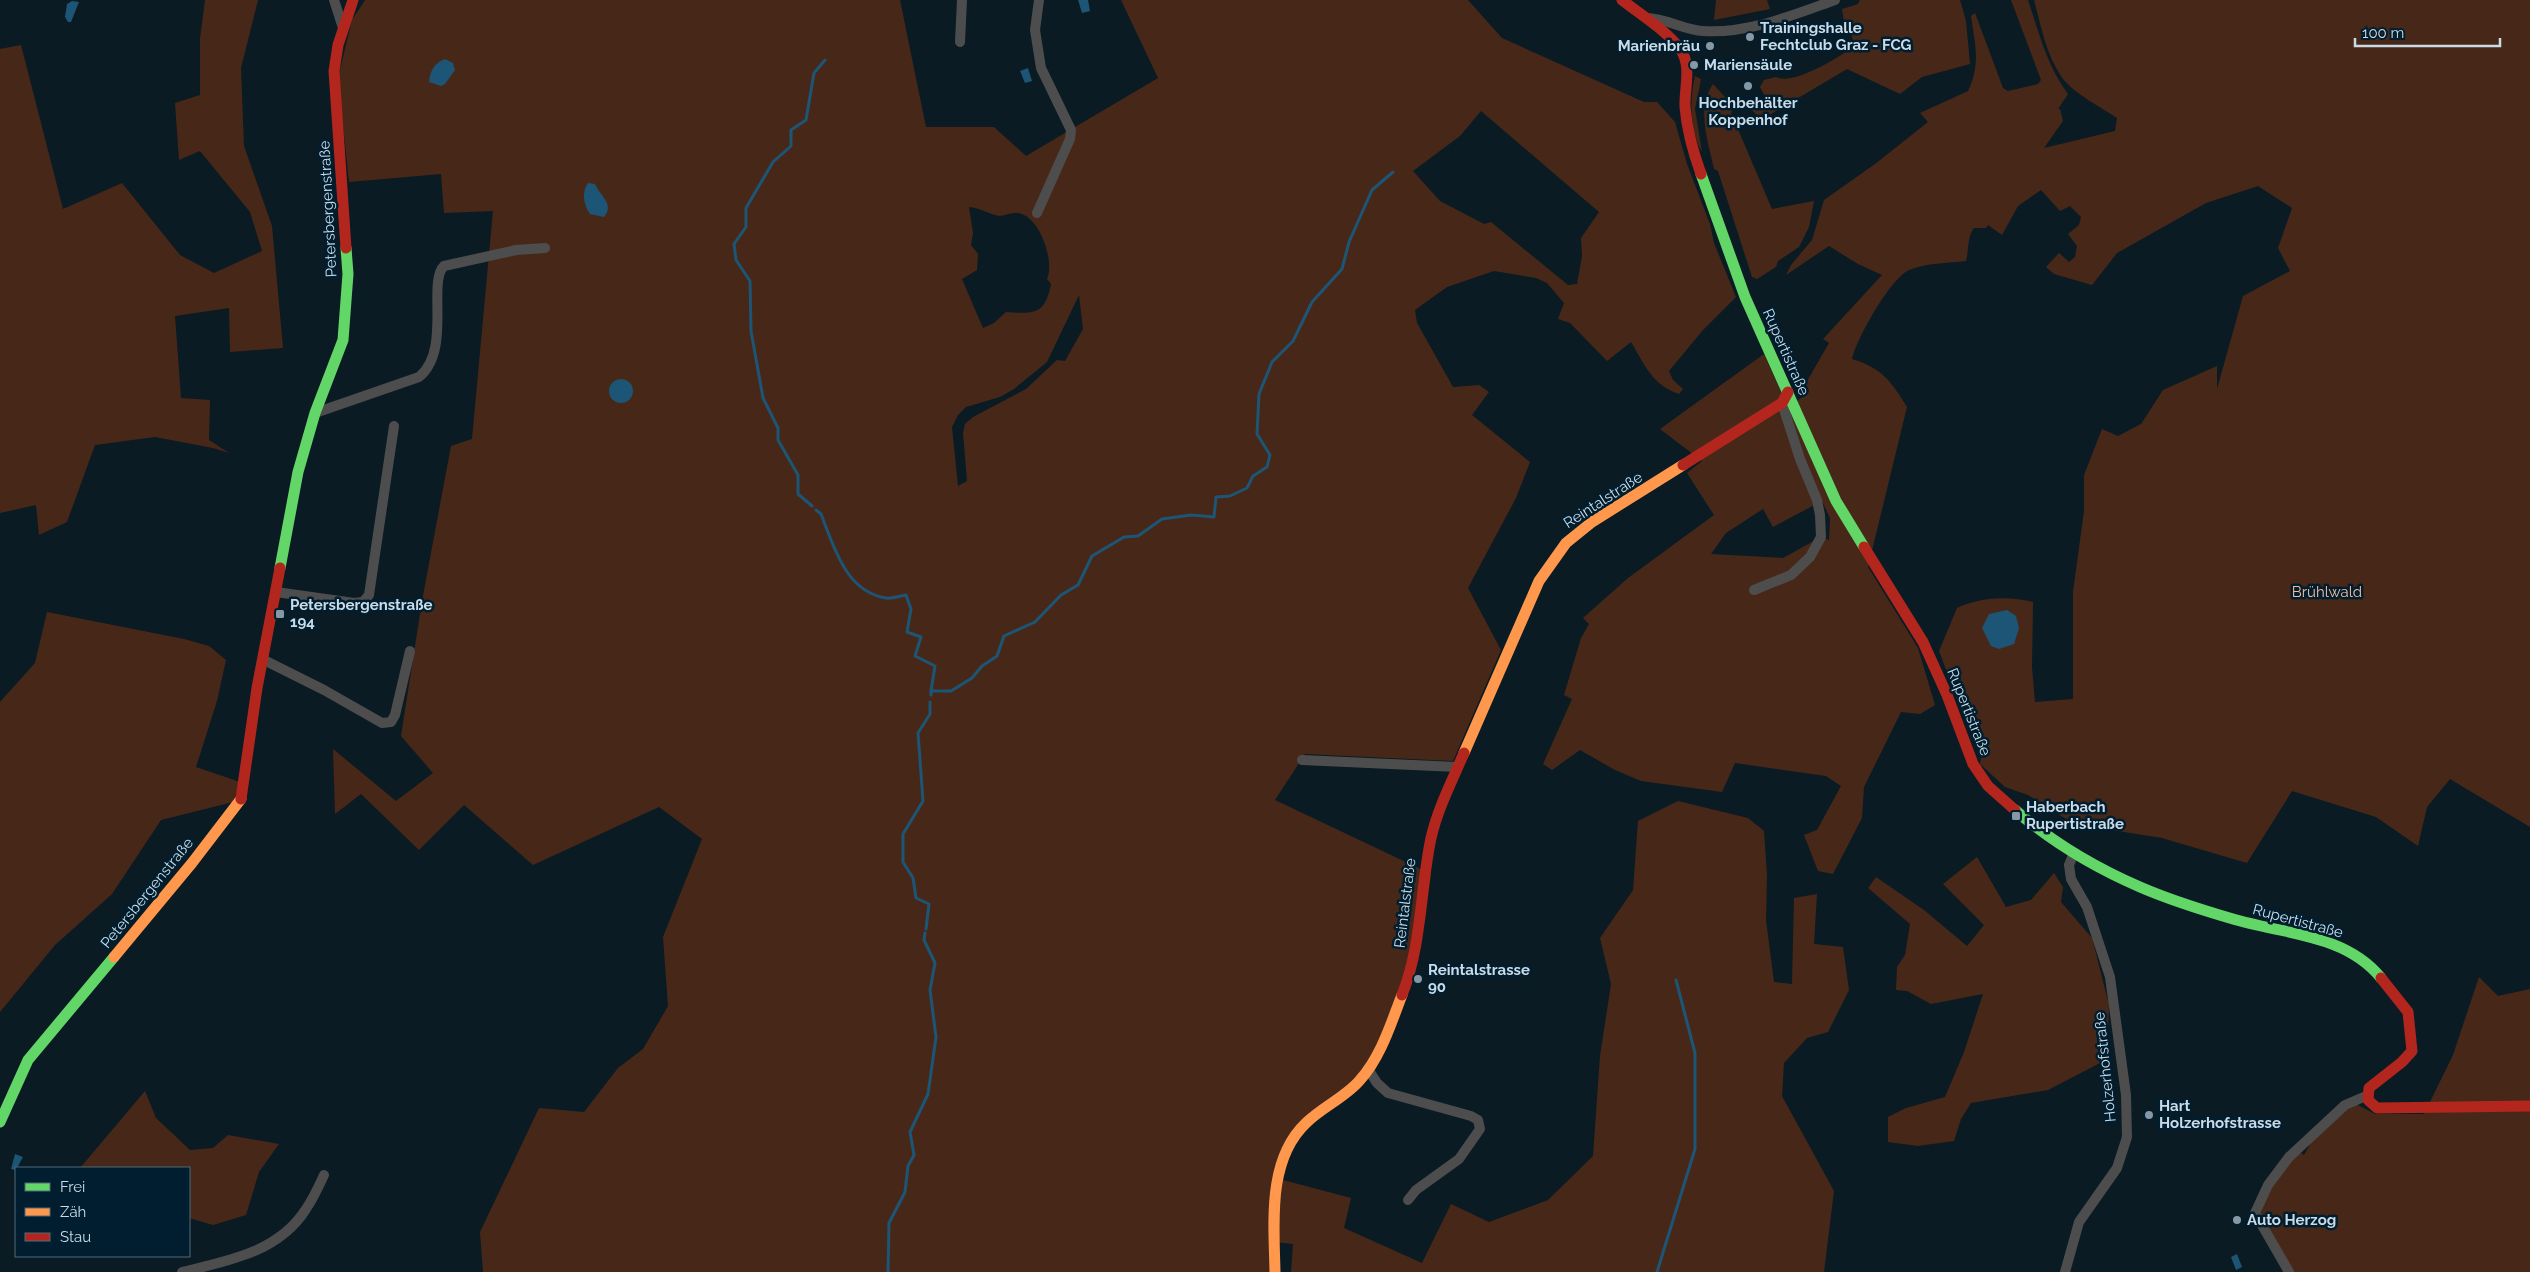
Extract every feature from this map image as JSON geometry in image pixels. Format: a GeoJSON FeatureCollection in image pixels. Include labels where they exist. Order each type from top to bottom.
{"type":"FeatureCollection","features":[{"type":"Feature","properties":{"kind":"street"},"geometry":{"type":"LineString","coordinates":[[334,0],[343,28]]}},
{"type":"Feature","properties":{"kind":"street","name":"Petersbergenstraße"},"geometry":{"type":"LineString","coordinates":[[0,1122],[28,1060],[192,863],[241,800],[257,688],[264,660],[298,472],[314,414],[343,340],[348,274],[334,71],[343,28],[353,0]]}},
{"type":"Feature","properties":{"kind":"street"},"geometry":{"type":"LineString","coordinates":[[960,42],[962,0]]}},
{"type":"Feature","properties":{"kind":"street"},"geometry":{"type":"LineString","coordinates":[[1037,213],[1070,139],[1071,130],[1041,68],[1035,30],[1039,0]]}},
{"type":"Feature","properties":{"kind":"street","name":"Rupertistraße"},"geometry":{"type":"LineString","coordinates":[[1622,0],[1671,39],[1684,56],[1687,72],[1685,106],[1690,143],[1742,288],[1836,501],[1923,642],[1947,695],[1973,764],[1988,786],[2017,812],[2074,852],[2140,887],[2186,904],[2242,921],[2315,938],[2348,950],[2360,957],[2378,974],[2408,1012],[2412,1051],[2401,1064],[2373,1083],[2366,1096]]}},
{"type":"Feature","properties":{"kind":"street"},"geometry":{"type":"LineString","coordinates":[[1646,18],[1657,18],[1700,31],[1725,31],[1777,21],[1835,0]]}},
{"type":"Feature","properties":{"kind":"street"},"geometry":{"type":"LineString","coordinates":[[314,414],[419,377],[424,372],[432,358],[438,324],[438,274],[444,266],[516,250],[545,248]]}},
{"type":"Feature","properties":{"kind":"street","name":"Reintalstraße"},"geometry":{"type":"LineString","coordinates":[[1275,1272],[1274,1226],[1276,1192],[1286,1152],[1295,1135],[1320,1109],[1359,1082],[1368,1069],[1404,989],[1420,927],[1428,844],[1457,767],[1539,581],[1566,543],[1592,522],[1690,462],[1782,402],[1788,392]]}},
{"type":"Feature","properties":{"kind":"street"},"geometry":{"type":"LineString","coordinates":[[1754,590],[1791,575],[1810,557],[1821,537],[1817,500],[1800,459],[1782,402]]}},
{"type":"Feature","properties":{"kind":"street"},"geometry":{"type":"LineString","coordinates":[[276,592],[354,603],[363,602],[368,595],[394,426]]}},
{"type":"Feature","properties":{"kind":"street"},"geometry":{"type":"LineString","coordinates":[[264,660],[324,690],[382,723],[391,722],[395,715],[410,651]]}},
{"type":"Feature","properties":{"kind":"street"},"geometry":{"type":"LineString","coordinates":[[1302,760],[1457,767]]}},
{"type":"Feature","properties":{"kind":"street","name":"Holzerhofstraße"},"geometry":{"type":"LineString","coordinates":[[2065,1272],[2080,1222],[2116,1168],[2127,1137],[2126,1095],[2110,977],[2087,907],[2071,879],[2069,865],[2074,852]]}},
{"type":"Feature","properties":{"kind":"street"},"geometry":{"type":"LineString","coordinates":[[1368,1069],[1377,1083],[1388,1093],[1471,1116],[1478,1120],[1480,1128],[1459,1159],[1416,1190],[1408,1200]]}},
{"type":"Feature","properties":{"kind":"street"},"geometry":{"type":"LineString","coordinates":[[2289,1272],[2255,1213],[2268,1186],[2289,1158],[2345,1104],[2366,1096],[2372,1105],[2382,1109],[2530,1106]]}},
{"type":"Feature","properties":{"kind":"street"},"geometry":{"type":"LineString","coordinates":[[182,1272],[236,1260],[271,1243],[290,1229],[306,1210],[324,1175]]}},
{"type":"Feature","properties":{"kind":"green space"},"geometry":{"type":"Polygon","coordinates":[[[205,0],[258,0],[241,68],[244,146],[272,226],[283,348],[230,352],[229,308],[175,316],[181,398],[210,400],[209,440],[229,453],[213,448],[155,437],[95,445],[67,522],[39,535],[36,505],[0,513],[0,49],[21,45],[63,209],[122,183],[180,255],[214,273],[262,251],[250,212],[200,151],[179,160],[175,103],[200,95],[200,39],[205,0]]]}},
{"type":"Feature","properties":{"kind":"green space"},"geometry":{"type":"Polygon","coordinates":[[[365,0],[900,0],[926,127],[994,127],[1026,156],[1158,78],[1121,0],[1468,0],[1502,38],[1644,102],[1657,102],[1675,122],[1687,164],[1710,224],[1714,243],[1736,297],[1703,330],[1669,371],[1673,380],[1683,389],[1679,394],[1662,386],[1656,380],[1631,342],[1607,361],[1570,323],[1558,319],[1564,303],[1547,283],[1536,278],[1494,271],[1447,287],[1415,310],[1417,323],[1453,387],[1479,385],[1489,392],[1472,415],[1530,462],[1516,498],[1468,588],[1501,650],[1453,761],[1305,754],[1275,800],[1431,874],[1425,921],[1368,1069],[1295,1135],[1283,1180],[1351,1198],[1344,1228],[1422,1263],[1451,1204],[1489,1222],[1548,1200],[1593,1156],[1600,1056],[1611,984],[1600,938],[1633,890],[1638,821],[1678,801],[1748,818],[1764,831],[1767,875],[1766,920],[1774,982],[1792,984],[1794,898],[1817,894],[1814,944],[1843,947],[1849,990],[1828,1032],[1807,1038],[1784,1063],[1782,1096],[1834,1191],[1824,1272],[1291,1272],[1293,1244],[1274,1242],[1275,1272],[483,1272],[480,1232],[539,1108],[584,1112],[618,1068],[643,1049],[668,1006],[663,937],[702,839],[659,807],[533,865],[464,805],[419,850],[361,794],[335,814],[333,749],[396,801],[433,773],[401,736],[422,601],[451,446],[472,439],[493,211],[444,213],[441,174],[349,182],[338,78],[352,20],[365,0]],[[1481,111],[1460,136],[1413,171],[1440,201],[1484,224],[1491,222],[1568,285],[1577,284],[1582,256],[1581,238],[1599,212],[1481,111]],[[969,207],[973,233],[971,245],[978,254],[977,270],[962,279],[983,328],[994,323],[1006,312],[1024,313],[1042,307],[1051,284],[1047,279],[1049,262],[1044,241],[1033,222],[1026,216],[1018,213],[999,216],[969,207]],[[1079,295],[1047,362],[1014,389],[1000,397],[966,407],[958,415],[952,427],[958,486],[967,481],[963,433],[965,424],[973,417],[1026,389],[1057,360],[1065,361],[1083,329],[1079,295]]]}},
{"type":"Feature","properties":{"kind":"green space"},"geometry":{"type":"Polygon","coordinates":[[[1716,0],[1767,0],[1770,9],[1714,20],[1716,0]]]}},
{"type":"Feature","properties":{"kind":"green space"},"geometry":{"type":"Polygon","coordinates":[[[1860,0],[1960,0],[1966,21],[1970,64],[1922,77],[1900,94],[1847,69],[1761,120],[1752,110],[1767,100],[1760,87],[1764,80],[1776,77],[1784,79],[1793,78],[1804,74],[1828,63],[1854,46],[1849,24],[1844,22],[1842,9],[1858,4],[1860,0]]]}},
{"type":"Feature","properties":{"kind":"green space","name":"Brühlwald"},"geometry":{"type":"Polygon","coordinates":[[[2011,0],[2028,0],[2049,61],[2068,94],[2058,109],[2060,109],[2063,121],[2044,148],[2115,131],[2117,118],[2079,94],[2061,76],[2051,58],[2034,0],[2530,0],[2530,827],[2450,779],[2427,807],[2418,846],[2376,817],[2292,791],[2247,863],[2162,838],[2074,824],[2028,795],[2005,787],[1980,764],[1982,751],[1959,704],[1939,651],[1957,608],[1966,604],[2004,598],[2033,602],[2032,667],[2035,702],[2073,699],[2073,592],[2084,511],[2084,475],[2102,429],[2118,436],[2141,424],[2163,390],[2217,366],[2217,389],[2243,296],[2290,271],[2278,248],[2292,208],[2258,186],[2206,203],[2117,253],[2092,285],[2054,274],[2046,267],[2059,253],[2069,262],[2075,257],[2077,246],[2068,234],[2079,225],[2081,217],[2070,206],[2060,211],[2041,190],[2018,206],[2002,235],[1988,225],[1986,228],[1974,228],[1969,239],[1966,261],[1930,265],[1909,270],[1893,285],[1875,310],[1860,338],[1852,359],[1871,367],[1885,377],[1907,407],[1868,567],[1918,648],[1935,705],[1920,714],[1901,712],[1864,787],[1862,818],[1833,874],[1818,871],[1804,835],[1817,830],[1841,786],[1826,776],[1735,763],[1722,792],[1641,781],[1615,770],[1580,750],[1552,770],[1543,764],[1572,699],[1564,695],[1581,638],[1589,624],[1583,618],[1628,578],[1714,515],[1687,473],[1702,461],[1660,429],[1764,354],[1788,408],[1809,392],[1806,383],[1829,343],[1823,339],[1882,275],[1858,264],[1829,246],[1786,275],[1791,265],[1812,240],[1824,200],[1875,164],[1928,122],[1920,113],[1968,91],[1975,72],[1976,63],[1971,16],[1975,13],[2003,88],[2008,91],[2038,84],[2041,80],[2011,0]],[[1822,501],[1773,527],[1763,509],[1726,533],[1711,554],[1783,558],[1821,537],[1829,540],[1830,518],[1822,501]]]}},
{"type":"Feature","properties":{"kind":"green space"},"geometry":{"type":"Polygon","coordinates":[[[1695,76],[1701,79],[1695,109],[1702,152],[1695,134],[1691,105],[1695,76]]]}},
{"type":"Feature","properties":{"kind":"green space"},"geometry":{"type":"Polygon","coordinates":[[[1713,84],[1735,108],[1733,108],[1731,113],[1772,209],[1814,201],[1809,227],[1799,247],[1778,261],[1776,267],[1757,279],[1752,277],[1718,171],[1714,169],[1709,147],[1704,114],[1708,94],[1713,84]]]}},
{"type":"Feature","properties":{"kind":"green space"},"geometry":{"type":"Polygon","coordinates":[[[47,612],[184,639],[209,646],[226,660],[217,701],[196,767],[243,783],[241,800],[161,820],[112,894],[55,945],[0,1012],[0,702],[35,663],[47,612]]]}},
{"type":"Feature","properties":{"kind":"green space"},"geometry":{"type":"Polygon","coordinates":[[[1977,857],[2006,907],[2031,900],[2054,873],[2063,887],[2061,902],[2092,938],[2109,1005],[2108,1033],[2102,1062],[2048,1090],[1971,1103],[1961,1119],[1954,1141],[1918,1146],[1888,1142],[1888,1117],[1906,1108],[1945,1097],[1964,1052],[1983,994],[1931,1004],[1907,991],[1896,990],[1897,967],[1905,955],[1910,924],[1868,888],[1876,877],[1924,910],[1967,946],[1984,925],[1943,884],[1977,857]]]}},
{"type":"Feature","properties":{"kind":"green space"},"geometry":{"type":"Polygon","coordinates":[[[2479,977],[2498,996],[2530,989],[2530,1272],[2293,1272],[2261,1217],[2262,1207],[2268,1190],[2298,1151],[2304,1155],[2316,1134],[2354,1103],[2375,1114],[2424,1114],[2453,1055],[2479,977]]]}},
{"type":"Feature","properties":{"kind":"green space"},"geometry":{"type":"Polygon","coordinates":[[[145,1091],[156,1118],[190,1150],[213,1148],[228,1135],[279,1144],[259,1172],[246,1215],[213,1225],[190,1218],[190,1167],[81,1167],[145,1091]]]}},
{"type":"Feature","properties":{"kind":"water"},"geometry":{"type":"Polygon","coordinates":[[[1078,0],[1088,0],[1090,11],[1082,13],[1078,0]]]}},
{"type":"Feature","properties":{"kind":"water"},"geometry":{"type":"Polygon","coordinates":[[[72,1],[79,2],[71,22],[68,22],[65,17],[67,4],[72,1]]]}},
{"type":"Feature","properties":{"kind":"water"},"geometry":{"type":"Polygon","coordinates":[[[445,59],[453,63],[455,70],[445,84],[441,86],[429,82],[433,68],[445,59]]]}},
{"type":"Feature","properties":{"kind":"water"},"geometry":{"type":"Polygon","coordinates":[[[1028,68],[1032,81],[1025,83],[1020,71],[1028,68]]]}},
{"type":"Feature","properties":{"kind":"water"},"geometry":{"type":"Polygon","coordinates":[[[588,183],[595,184],[606,200],[608,208],[604,217],[590,214],[588,210],[584,195],[588,183]]]}},
{"type":"Feature","properties":{"kind":"water"},"geometry":{"type":"Polygon","coordinates":[[[621,379],[626,380],[632,386],[632,396],[626,402],[621,403],[616,402],[610,396],[609,391],[610,386],[616,380],[621,379]]]}},
{"type":"Feature","properties":{"kind":"water"},"geometry":{"type":"Polygon","coordinates":[[[2007,610],[2016,616],[2019,628],[2014,644],[1999,649],[1991,646],[1982,628],[1989,614],[2007,610]]]}},
{"type":"Feature","properties":{"kind":"water"},"geometry":{"type":"Polygon","coordinates":[[[15,1154],[23,1157],[15,1170],[11,1169],[15,1154]]]}},
{"type":"Feature","properties":{"kind":"water"},"geometry":{"type":"Polygon","coordinates":[[[2237,1254],[2242,1267],[2236,1270],[2231,1257],[2237,1254]]]}},
{"type":"Feature","properties":{"kind":"waterway"},"geometry":{"type":"LineString","coordinates":[[812,506],[798,494],[798,475],[778,440],[778,428],[763,398],[751,331],[750,281],[736,260],[734,244],[746,227],[746,208],[773,162],[791,146],[791,130],[806,120],[814,73],[825,60]]}},
{"type":"Feature","properties":{"kind":"waterway"},"geometry":{"type":"LineString","coordinates":[[931,695],[931,691],[951,691],[972,678],[982,666],[997,656],[1004,636],[1035,622],[1061,595],[1078,585],[1092,556],[1124,537],[1138,536],[1162,519],[1191,515],[1214,517],[1216,497],[1230,496],[1247,488],[1253,476],[1267,467],[1270,455],[1257,434],[1259,394],[1272,362],[1293,341],[1312,302],[1342,269],[1349,242],[1372,190],[1393,172]]}},
{"type":"Feature","properties":{"kind":"waterway"},"geometry":{"type":"LineString","coordinates":[[816,510],[821,514],[843,566],[861,587],[872,594],[886,598],[906,595],[911,609],[907,632],[921,637],[915,656],[935,666],[931,691]]}},
{"type":"Feature","properties":{"kind":"waterway"},"geometry":{"type":"LineString","coordinates":[[926,929],[929,904],[916,898],[913,878],[903,862],[903,834],[923,801],[918,733],[930,714],[930,702]]}},
{"type":"Feature","properties":{"kind":"waterway"},"geometry":{"type":"LineString","coordinates":[[888,1272],[889,1223],[905,1192],[908,1166],[914,1155],[910,1132],[928,1094],[936,1037],[930,990],[935,963],[924,940],[925,933]]}},
{"type":"Feature","properties":{"kind":"waterway"},"geometry":{"type":"LineString","coordinates":[[1657,1272],[1695,1149],[1695,1053],[1676,980]]}},
{"type":"Feature","properties":{"kind":"traffic: fast"},"geometry":{"type":"LineString","coordinates":[[1701,174],[1745,297],[1836,501],[1864,547]]}},
{"type":"Feature","properties":{"kind":"traffic: fast"},"geometry":{"type":"LineString","coordinates":[[280,568],[298,472],[315,413],[343,340],[348,274],[346,248]]}},
{"type":"Feature","properties":{"kind":"traffic: fast"},"geometry":{"type":"LineString","coordinates":[[2015,810],[2059,843],[2123,880],[2210,912],[2332,944],[2350,952],[2367,963],[2381,978]]}},
{"type":"Feature","properties":{"kind":"traffic: fast"},"geometry":{"type":"LineString","coordinates":[[0,1122],[28,1060],[114,957]]}},
{"type":"Feature","properties":{"kind":"traffic: slow"},"geometry":{"type":"LineString","coordinates":[[1464,753],[1539,581],[1566,543],[1592,522],[1683,465]]}},
{"type":"Feature","properties":{"kind":"traffic: slow"},"geometry":{"type":"LineString","coordinates":[[114,957],[192,863],[241,799]]}},
{"type":"Feature","properties":{"kind":"traffic: slow"},"geometry":{"type":"LineString","coordinates":[[1275,1272],[1274,1213],[1279,1173],[1285,1155],[1293,1138],[1306,1123],[1348,1092],[1367,1071],[1385,1039],[1402,995]]}},
{"type":"Feature","properties":{"kind":"traffic: jam"},"geometry":{"type":"LineString","coordinates":[[346,248],[334,71],[338,45],[353,0]]}},
{"type":"Feature","properties":{"kind":"traffic: jam"},"geometry":{"type":"LineString","coordinates":[[1622,0],[1653,23],[1681,50],[1687,71],[1686,116],[1695,158],[1701,174]]}},
{"type":"Feature","properties":{"kind":"traffic: jam"},"geometry":{"type":"LineString","coordinates":[[1683,465],[1782,403],[1788,392]]}},
{"type":"Feature","properties":{"kind":"traffic: jam"},"geometry":{"type":"LineString","coordinates":[[1864,547],[1923,642],[1947,695],[1973,764],[1988,786],[2015,810]]}},
{"type":"Feature","properties":{"kind":"traffic: jam"},"geometry":{"type":"LineString","coordinates":[[241,799],[257,688],[280,568]]}},
{"type":"Feature","properties":{"kind":"traffic: jam"},"geometry":{"type":"LineString","coordinates":[[1402,995],[1409,976],[1417,937],[1431,838],[1441,805],[1464,753]]}},
{"type":"Feature","properties":{"kind":"traffic: jam"},"geometry":{"type":"LineString","coordinates":[[2381,978],[2408,1012],[2412,1051],[2402,1062],[2369,1088],[2368,1100],[2377,1108],[2530,1106]]}},
{"type":"Feature","properties":{"kind":"place","name":"Trainingshalle Fechtclub Graz - FCG"},"geometry":{"type":"Point","coordinates":[1750,37]}},
{"type":"Feature","properties":{"kind":"place","name":"Marienbräu"},"geometry":{"type":"Point","coordinates":[1710,46]}},
{"type":"Feature","properties":{"kind":"place","name":"Mariensäule"},"geometry":{"type":"Point","coordinates":[1694,65]}},
{"type":"Feature","properties":{"kind":"place","name":"Hochbehälter Koppenhof"},"geometry":{"type":"Point","coordinates":[1748,86]}},
{"type":"Feature","properties":{"kind":"place","name":"Petersbergenstraße 194"},"geometry":{"type":"Point","coordinates":[280,614]}},
{"type":"Feature","properties":{"kind":"place","name":"Haberbach Rupertistraße"},"geometry":{"type":"Point","coordinates":[2016,816]}},
{"type":"Feature","properties":{"kind":"place","name":"Reintalstrasse 90"},"geometry":{"type":"Point","coordinates":[1418,979]}},
{"type":"Feature","properties":{"kind":"place","name":"Hart Holzerhofstrasse"},"geometry":{"type":"Point","coordinates":[2149,1115]}},
{"type":"Feature","properties":{"kind":"place","name":"Auto Herzog"},"geometry":{"type":"Point","coordinates":[2237,1220]}}]}
